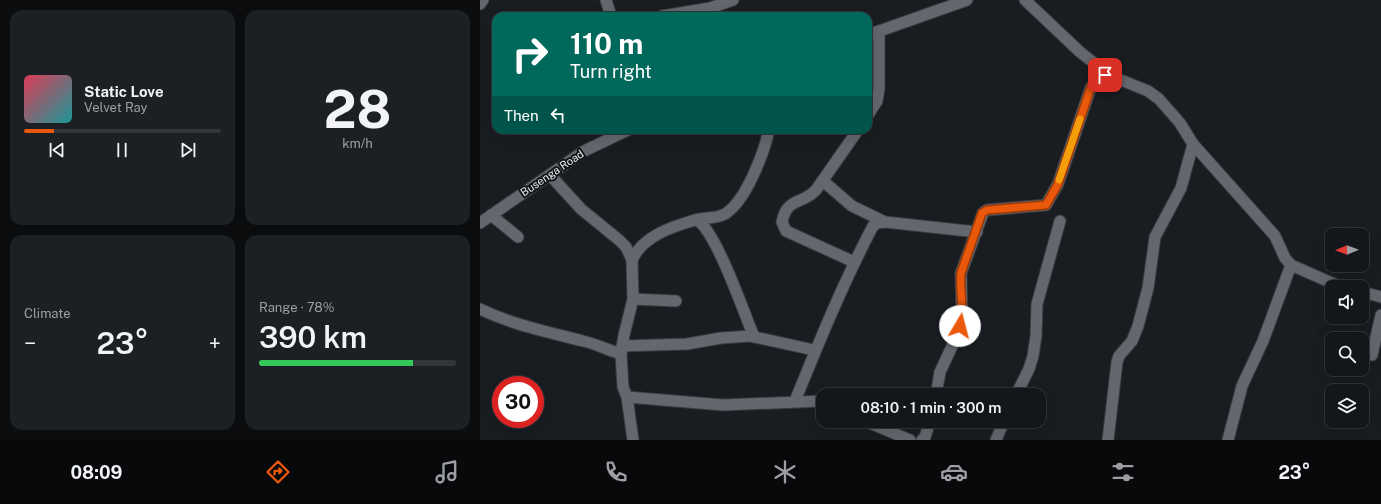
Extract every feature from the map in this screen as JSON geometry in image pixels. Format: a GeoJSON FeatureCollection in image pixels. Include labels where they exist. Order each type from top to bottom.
{"type":"FeatureCollection","features":[{"type":"Feature","properties":{"kind":"street"},"geometry":{"type":"LineString","coordinates":[[480,4],[483,0]]}},
{"type":"Feature","properties":{"kind":"street"},"geometry":{"type":"LineString","coordinates":[[606,0],[610,12]]}},
{"type":"Feature","properties":{"kind":"street"},"geometry":{"type":"LineString","coordinates":[[686,12],[710,8],[733,0]]}},
{"type":"Feature","properties":{"kind":"street"},"geometry":{"type":"LineString","coordinates":[[872,34],[967,0]]}},
{"type":"Feature","properties":{"kind":"street"},"geometry":{"type":"LineString","coordinates":[[1026,0],[1080,52],[1094,62],[1105,75],[1122,79],[1148,91],[1159,99],[1180,123],[1193,144],[1274,236],[1285,258],[1291,265],[1326,280]]}},
{"type":"Feature","properties":{"kind":"street"},"geometry":{"type":"LineString","coordinates":[[872,109],[877,102],[879,89],[879,31]]}},
{"type":"Feature","properties":{"kind":"street"},"geometry":{"type":"LineString","coordinates":[[937,388],[940,372],[954,342],[961,322],[963,307],[960,280],[961,273],[977,232],[982,213],[987,210],[1046,205],[1058,184],[1091,87],[1101,76],[1105,75]]}},
{"type":"Feature","properties":{"kind":"street","name":"Busenga Road"},"geometry":{"type":"LineString","coordinates":[[480,224],[584,151],[620,134]]}},
{"type":"Feature","properties":{"kind":"street"},"geometry":{"type":"LineString","coordinates":[[633,440],[627,398],[623,387],[621,350],[633,299],[632,260],[636,250],[646,240],[697,220],[721,216],[734,206],[747,186],[768,134]]}},
{"type":"Feature","properties":{"kind":"street"},"geometry":{"type":"LineString","coordinates":[[854,262],[786,231],[783,226],[783,217],[792,203],[796,200],[808,198],[823,181],[855,134]]}},
{"type":"Feature","properties":{"kind":"street"},"geometry":{"type":"LineString","coordinates":[[1108,440],[1117,362],[1119,356],[1132,341],[1138,326],[1148,288],[1155,237],[1181,188],[1193,144]]}},
{"type":"Feature","properties":{"kind":"street"},"geometry":{"type":"LineString","coordinates":[[550,175],[581,209],[626,247],[632,260]]}},
{"type":"Feature","properties":{"kind":"street"},"geometry":{"type":"LineString","coordinates":[[823,181],[852,206],[885,222]]}},
{"type":"Feature","properties":{"kind":"street"},"geometry":{"type":"LineString","coordinates":[[491,215],[518,237]]}},
{"type":"Feature","properties":{"kind":"street"},"geometry":{"type":"LineString","coordinates":[[697,220],[701,222],[714,244],[754,337]]}},
{"type":"Feature","properties":{"kind":"street"},"geometry":{"type":"LineString","coordinates":[[1020,388],[1029,369],[1033,356],[1036,336],[1037,304],[1060,221]]}},
{"type":"Feature","properties":{"kind":"street"},"geometry":{"type":"LineString","coordinates":[[795,401],[814,350],[854,262],[873,226],[877,223],[885,222],[977,232]]}},
{"type":"Feature","properties":{"kind":"street"},"geometry":{"type":"LineString","coordinates":[[1228,440],[1242,386],[1263,340],[1291,265]]}},
{"type":"Feature","properties":{"kind":"street"},"geometry":{"type":"LineString","coordinates":[[1369,294],[1381,297]]}},
{"type":"Feature","properties":{"kind":"street"},"geometry":{"type":"LineString","coordinates":[[633,299],[676,301]]}},
{"type":"Feature","properties":{"kind":"street"},"geometry":{"type":"LineString","coordinates":[[480,310],[507,321],[553,334],[621,350],[687,344],[721,338],[754,337],[814,350]]}},
{"type":"Feature","properties":{"kind":"street"},"geometry":{"type":"LineString","coordinates":[[1372,355],[1381,315]]}},
{"type":"Feature","properties":{"kind":"street"},"geometry":{"type":"LineString","coordinates":[[627,398],[723,405],[816,401]]}},
{"type":"Feature","properties":{"kind":"street"},"geometry":{"type":"LineString","coordinates":[[882,428],[910,440]]}},
{"type":"Feature","properties":{"kind":"street"},"geometry":{"type":"LineString","coordinates":[[927,439],[929,428]]}},
{"type":"Feature","properties":{"kind":"street"},"geometry":{"type":"LineString","coordinates":[[996,440],[1001,428]]}},
{"type":"Feature","properties":{"kind":"slow traffic"},"geometry":{"type":"LineString","coordinates":[[1059,180],[1069,147],[1080,119]]}},
{"type":"Feature","properties":{"kind":"route"},"geometry":{"type":"LineString","coordinates":[[960,326],[963,307],[960,280],[961,273],[977,232],[982,213],[987,210],[1008,210],[1046,205],[1058,184],[1069,147],[1091,87],[1101,76],[1105,75]]}}]}
